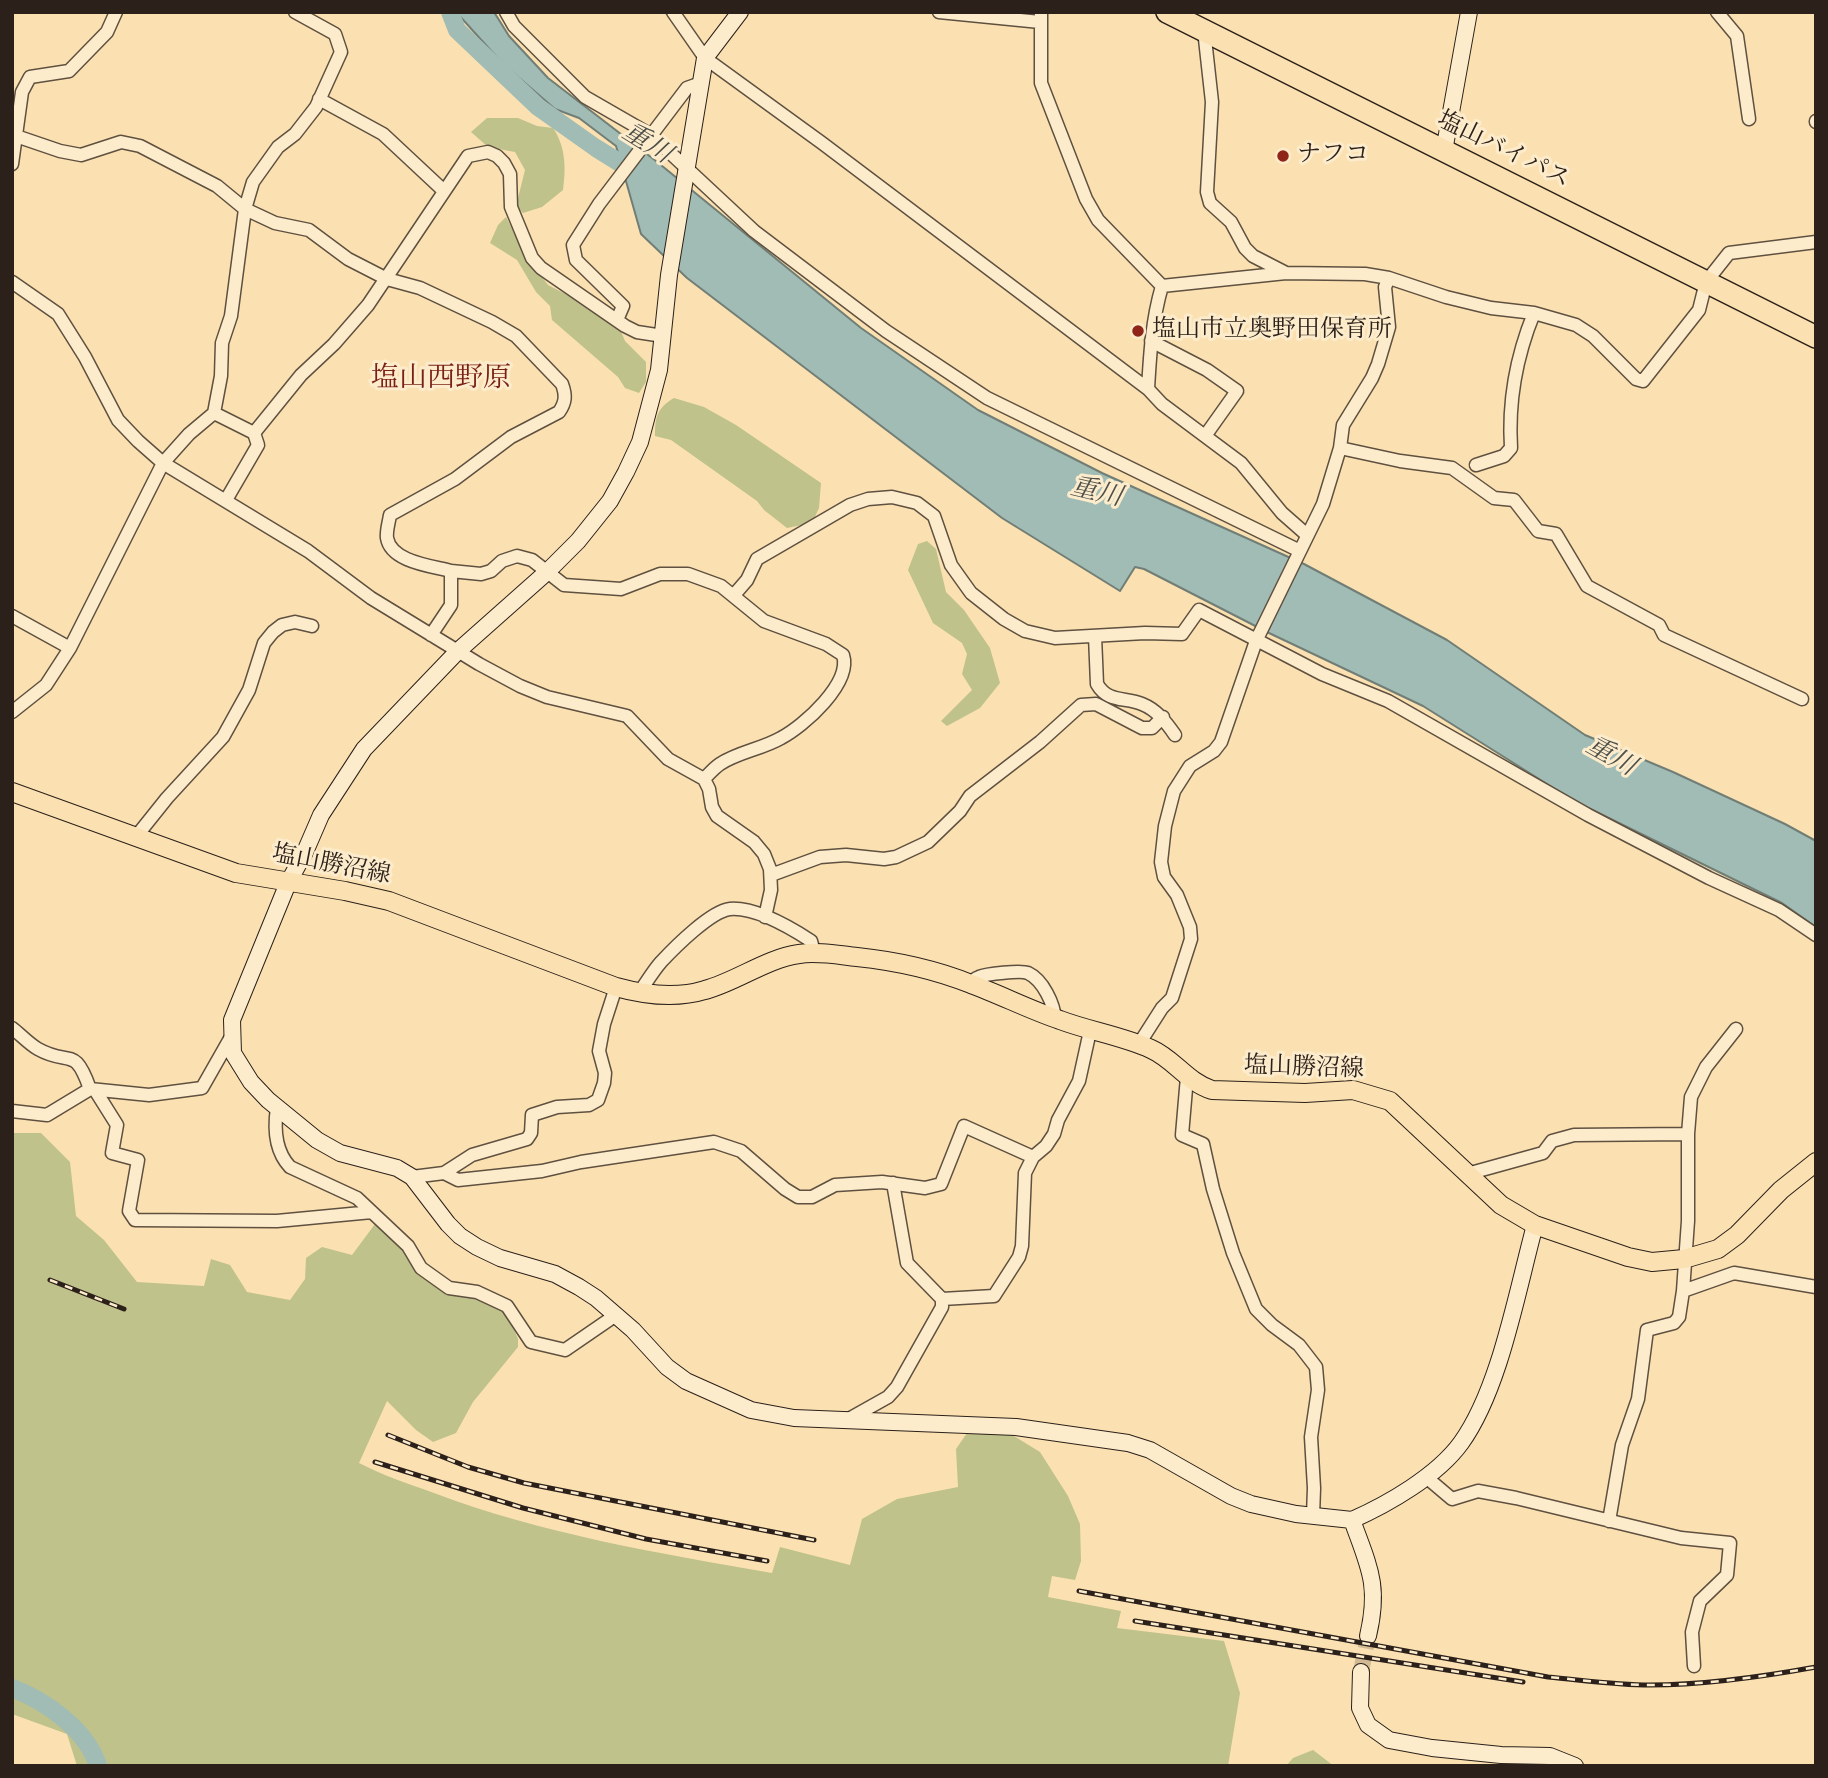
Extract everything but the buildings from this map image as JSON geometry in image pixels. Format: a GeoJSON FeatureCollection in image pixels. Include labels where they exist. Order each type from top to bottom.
{"type":"FeatureCollection","features":[{"type":"Feature","properties":{"kind":"highway","name":"塩山バイパス"},"geometry":{"type":"LineString","coordinates":[[1167,12],[1816,337]]}},
{"type":"Feature","properties":{"kind":"main road","name":"塩山勝沼線"},"geometry":{"type":"LineString","coordinates":[[12,792],[236,873],[389,901],[616,987],[639,993],[671,995],[707,990],[775,960],[814,952],[861,957],[970,983],[1055,1019],[1139,1044],[1162,1055],[1200,1086],[1212,1090],[1305,1093],[1353,1090],[1390,1101],[1501,1205],[1535,1225],[1628,1257],[1652,1262],[1684,1259],[1718,1249],[1737,1235],[1781,1190],[1816,1163]]}},
{"type":"Feature","properties":{"kind":"street"},"geometry":{"type":"LineString","coordinates":[[12,164],[22,92],[30,77],[69,71],[107,32],[116,12]]}},
{"type":"Feature","properties":{"kind":"street"},"geometry":{"type":"LineString","coordinates":[[12,712],[46,685],[70,648],[163,463],[189,434],[214,413],[221,376],[222,343],[231,316],[245,209],[253,182],[278,147],[295,134],[319,99],[341,52],[335,34],[295,12]]}},
{"type":"Feature","properties":{"kind":"street"},"geometry":{"type":"LineString","coordinates":[[506,12],[514,26],[585,97],[650,136],[754,231],[886,331],[986,398],[1300,551]]}},
{"type":"Feature","properties":{"kind":"street"},"geometry":{"type":"LineString","coordinates":[[673,12],[705,58],[1148,389],[1162,404],[1241,463],[1282,513],[1307,535]]}},
{"type":"Feature","properties":{"kind":"street"},"geometry":{"type":"LineString","coordinates":[[740,12],[705,58],[669,275],[659,370],[640,442],[626,472],[610,501],[578,541],[458,651],[364,749],[321,815],[288,883],[232,1020],[233,1053],[241,1068],[251,1082],[278,1108],[317,1140],[340,1153],[397,1168],[412,1177],[448,1224],[469,1241],[500,1258],[555,1275],[596,1298],[667,1367],[686,1381],[751,1410],[794,1418],[1016,1427],[1128,1443],[1150,1450],[1231,1496],[1251,1504],[1312,1516],[1352,1520],[1387,1505],[1426,1477],[1460,1445],[1482,1406],[1499,1358],[1535,1225]]}},
{"type":"Feature","properties":{"kind":"street"},"geometry":{"type":"LineString","coordinates":[[939,12],[1040,17],[1041,83],[1086,199],[1098,220],[1162,286]]}},
{"type":"Feature","properties":{"kind":"street"},"geometry":{"type":"LineString","coordinates":[[1444,150],[1469,12]]}},
{"type":"Feature","properties":{"kind":"street"},"geometry":{"type":"LineString","coordinates":[[1717,12],[1737,36],[1749,119]]}},
{"type":"Feature","properties":{"kind":"street"},"geometry":{"type":"LineString","coordinates":[[1204,30],[1212,103],[1206,192],[1210,203],[1231,222],[1245,248],[1253,256],[1286,274]]}},
{"type":"Feature","properties":{"kind":"street"},"geometry":{"type":"LineString","coordinates":[[617,320],[623,306],[576,260],[573,245],[599,204],[687,88],[701,83]]}},
{"type":"Feature","properties":{"kind":"street"},"geometry":{"type":"LineString","coordinates":[[319,99],[383,134],[444,191]]}},
{"type":"Feature","properties":{"kind":"street"},"geometry":{"type":"LineString","coordinates":[[16,136],[81,155],[121,142],[140,146],[217,186],[245,209],[275,223],[309,230],[348,259],[387,279],[419,288],[516,336],[562,384],[565,392],[564,404],[559,412],[510,437],[455,479],[390,515],[387,537],[391,549],[412,561],[451,571],[481,574],[491,571],[502,561],[517,556],[532,560],[564,585],[621,589],[660,574],[688,573],[721,586],[764,621],[838,650],[843,655],[846,664],[844,673],[819,708],[782,738],[718,764],[704,779]]}},
{"type":"Feature","properties":{"kind":"street"},"geometry":{"type":"LineString","coordinates":[[254,433],[301,375],[343,334],[387,279],[468,156],[488,152],[504,163],[510,174],[511,206],[532,258],[541,268],[637,332],[663,336]]}},
{"type":"Feature","properties":{"kind":"street"},"geometry":{"type":"LineString","coordinates":[[1162,286],[1286,274],[1365,274],[1389,278],[1417,289],[1491,308],[1534,313],[1576,325],[1593,337],[1636,380],[1643,381],[1699,310],[1706,282],[1730,253],[1816,242]]}},
{"type":"Feature","properties":{"kind":"street"},"geometry":{"type":"LineString","coordinates":[[1139,1044],[1162,1008],[1172,998],[1191,939],[1190,927],[1177,895],[1164,877],[1161,862],[1165,826],[1174,791],[1190,766],[1214,751],[1221,742],[1256,640],[1323,504],[1340,448],[1343,425],[1372,378],[1385,339],[1388,327],[1385,287],[1389,278]]}},
{"type":"Feature","properties":{"kind":"street"},"geometry":{"type":"LineString","coordinates":[[12,282],[58,314],[85,356],[118,420],[163,463],[308,551],[371,598],[520,686],[547,696],[627,716],[668,759],[704,779],[717,816],[754,842],[764,854],[771,875],[771,890],[765,917]]}},
{"type":"Feature","properties":{"kind":"street"},"geometry":{"type":"LineString","coordinates":[[1148,389],[1151,341],[1162,286]]}},
{"type":"Feature","properties":{"kind":"street"},"geometry":{"type":"LineString","coordinates":[[1476,465],[1504,456],[1511,448],[1509,419],[1520,347],[1534,313]]}},
{"type":"Feature","properties":{"kind":"street"},"geometry":{"type":"LineString","coordinates":[[1151,341],[1207,370],[1237,391],[1205,436]]}},
{"type":"Feature","properties":{"kind":"street"},"geometry":{"type":"LineString","coordinates":[[214,413],[254,433],[258,445],[226,500]]}},
{"type":"Feature","properties":{"kind":"street"},"geometry":{"type":"LineString","coordinates":[[1340,448],[1400,461],[1452,468],[1494,498],[1514,499],[1538,531],[1556,534],[1587,586],[1659,625],[1664,635],[1802,699]]}},
{"type":"Feature","properties":{"kind":"street"},"geometry":{"type":"LineString","coordinates":[[734,595],[747,580],[757,559],[850,505],[868,499],[892,498],[917,503],[934,516],[951,565],[971,593],[1004,619],[1025,631],[1055,638],[1145,633],[1182,634],[1199,610],[1322,674],[1388,701],[1609,826],[1709,878],[1779,910],[1816,935]]}},
{"type":"Feature","properties":{"kind":"street"},"geometry":{"type":"LineString","coordinates":[[431,635],[451,605],[451,571]]}},
{"type":"Feature","properties":{"kind":"street"},"geometry":{"type":"LineString","coordinates":[[12,616],[70,648]]}},
{"type":"Feature","properties":{"kind":"street"},"geometry":{"type":"LineString","coordinates":[[135,838],[180,783],[223,737],[249,691],[264,643],[273,632],[282,625],[295,622],[312,625]]}},
{"type":"Feature","properties":{"kind":"street"},"geometry":{"type":"LineString","coordinates":[[1095,636],[1097,684],[1101,691],[1108,697],[1143,704],[1163,717],[1175,735]]}},
{"type":"Feature","properties":{"kind":"street"},"geometry":{"type":"LineString","coordinates":[[771,875],[820,856],[846,855],[884,859],[896,857],[928,842],[960,811],[970,796],[1040,741],[1080,705],[1096,704],[1142,729],[1152,728],[1163,717]]}},
{"type":"Feature","properties":{"kind":"street"},"geometry":{"type":"LineString","coordinates":[[639,993],[661,963],[714,915],[729,909],[765,917],[811,941],[814,952]]}},
{"type":"Feature","properties":{"kind":"street"},"geometry":{"type":"LineString","coordinates":[[970,983],[979,976],[1028,973],[1054,1006],[1055,1019]]}},
{"type":"Feature","properties":{"kind":"street"},"geometry":{"type":"LineString","coordinates":[[412,1177],[444,1173],[472,1156],[527,1139],[531,1133],[532,1115],[558,1107],[589,1105],[598,1100],[605,1073],[599,1051],[616,987]]}},
{"type":"Feature","properties":{"kind":"street"},"geometry":{"type":"LineString","coordinates":[[12,1028],[38,1050],[75,1060],[82,1066],[93,1089],[117,1125],[112,1153],[138,1160],[129,1211],[135,1220],[278,1221],[372,1212]]}},
{"type":"Feature","properties":{"kind":"street"},"geometry":{"type":"LineString","coordinates":[[1609,1521],[1622,1445],[1638,1399],[1647,1330],[1674,1323],[1679,1317],[1688,1221],[1688,1134],[1691,1097],[1706,1067],[1736,1028]]}},
{"type":"Feature","properties":{"kind":"street"},"geometry":{"type":"LineString","coordinates":[[893,1183],[907,1264],[943,1299],[995,1296],[1019,1256],[1022,1246],[1025,1173],[1033,1157],[1046,1146],[1054,1134],[1058,1120],[1079,1081],[1090,1031]]}},
{"type":"Feature","properties":{"kind":"street"},"geometry":{"type":"LineString","coordinates":[[12,1111],[47,1115],[93,1089],[149,1095],[202,1088],[231,1037]]}},
{"type":"Feature","properties":{"kind":"street"},"geometry":{"type":"LineString","coordinates":[[1187,1077],[1182,1135],[1203,1144],[1213,1189],[1242,1279],[1256,1310],[1300,1345],[1316,1367],[1318,1390],[1311,1437],[1314,1488],[1312,1516]]}},
{"type":"Feature","properties":{"kind":"street"},"geometry":{"type":"LineString","coordinates":[[278,1108],[275,1126],[284,1161],[290,1167],[357,1198],[408,1246],[421,1268],[449,1288],[477,1292],[507,1306],[531,1342],[565,1350],[616,1315]]}},
{"type":"Feature","properties":{"kind":"street"},"geometry":{"type":"LineString","coordinates":[[444,1173],[458,1180],[542,1171],[581,1162],[714,1142],[741,1150],[798,1197],[812,1197],[835,1185],[893,1183],[936,1187],[942,1184],[964,1126],[1033,1157]]}},
{"type":"Feature","properties":{"kind":"street"},"geometry":{"type":"LineString","coordinates":[[1467,1174],[1543,1153],[1552,1142],[1574,1135],[1688,1134]]}},
{"type":"Feature","properties":{"kind":"street"},"geometry":{"type":"LineString","coordinates":[[1683,1291],[1734,1273],[1816,1287]]}},
{"type":"Feature","properties":{"kind":"street"},"geometry":{"type":"LineString","coordinates":[[846,1420],[888,1397],[897,1387],[942,1307],[943,1299]]}},
{"type":"Feature","properties":{"kind":"street"},"geometry":{"type":"LineString","coordinates":[[1426,1477],[1452,1499],[1478,1491],[1516,1497],[1681,1538],[1730,1543],[1727,1575],[1700,1601],[1692,1632],[1694,1666]]}},
{"type":"Feature","properties":{"kind":"street"},"geometry":{"type":"LineString","coordinates":[[1352,1520],[1371,1574],[1374,1591],[1374,1611],[1368,1636]]}},
{"type":"Feature","properties":{"kind":"street"},"geometry":{"type":"LineString","coordinates":[[1361,1672],[1360,1709],[1368,1725],[1390,1740],[1432,1748],[1502,1755],[1550,1756],[1575,1766]]}},
{"type":"Feature","properties":{"kind":"green space"},"geometry":{"type":"Polygon","coordinates":[[[487,118],[518,118],[537,126],[553,128],[564,158],[563,190],[542,207],[523,213],[516,206],[525,170],[515,152],[488,147],[471,132],[487,118]]]}},
{"type":"Feature","properties":{"kind":"green space"},"geometry":{"type":"Polygon","coordinates":[[[506,217],[526,256],[548,285],[577,300],[620,329],[625,341],[646,362],[646,382],[639,393],[625,388],[618,377],[552,320],[550,306],[536,292],[517,260],[490,243],[498,225],[506,217]]]}},
{"type":"Feature","properties":{"kind":"green space"},"geometry":{"type":"Polygon","coordinates":[[[674,398],[704,407],[736,425],[821,483],[819,508],[812,523],[787,528],[757,501],[671,440],[655,436],[658,414],[664,405],[674,398]]]}},
{"type":"Feature","properties":{"kind":"green space"},"geometry":{"type":"Polygon","coordinates":[[[927,541],[936,549],[946,592],[964,610],[990,648],[1000,683],[980,708],[947,726],[941,721],[972,690],[962,674],[967,654],[962,643],[933,623],[908,570],[918,544],[927,541]]]}},
{"type":"Feature","properties":{"kind":"green space"},"geometry":{"type":"Polygon","coordinates":[[[12,1133],[41,1133],[70,1162],[76,1216],[104,1240],[137,1282],[204,1286],[211,1259],[230,1265],[247,1292],[290,1300],[305,1279],[306,1258],[322,1247],[352,1255],[375,1224],[401,1244],[415,1272],[453,1295],[477,1295],[508,1314],[518,1339],[518,1347],[473,1402],[456,1433],[433,1442],[416,1430],[387,1401],[359,1463],[415,1486],[517,1520],[643,1550],[772,1573],[780,1547],[850,1565],[862,1519],[897,1499],[958,1487],[956,1449],[967,1433],[1009,1433],[1040,1452],[1068,1496],[1080,1524],[1081,1561],[1075,1580],[1052,1576],[1048,1597],[1121,1611],[1117,1628],[1224,1641],[1240,1693],[1228,1766],[77,1766],[67,1734],[12,1714],[12,1133]]]}},
{"type":"Feature","properties":{"kind":"green space"},"geometry":{"type":"Polygon","coordinates":[[[1313,1750],[1334,1766],[1286,1766],[1293,1758],[1313,1750]]]}},
{"type":"Feature","properties":{"kind":"water"},"geometry":{"type":"Polygon","coordinates":[[[456,12],[494,12],[509,36],[548,78],[656,161],[861,328],[978,410],[1102,473],[1304,564],[1447,640],[1585,735],[1673,772],[1816,841],[1816,927],[1782,903],[1574,801],[1423,706],[1269,633],[1144,569],[1135,567],[1120,591],[1002,518],[687,278],[641,234],[616,146],[579,118],[555,109],[503,64],[456,12]]]}},
{"type":"Feature","properties":{"kind":"waterway","name":"重川"},"geometry":{"type":"LineString","coordinates":[[450,12],[457,30],[538,107],[641,176]]}},
{"type":"Feature","properties":{"kind":"waterway"},"geometry":{"type":"LineString","coordinates":[[12,1688],[64,1718],[85,1740],[98,1766]]}},
{"type":"Feature","properties":{"kind":"tunnel"},"geometry":{"type":"LineString","coordinates":[[1361,1672],[1368,1636]]}},
{"type":"Feature","properties":{"kind":"railway"},"geometry":{"type":"LineString","coordinates":[[50,1280],[124,1309]]}},
{"type":"Feature","properties":{"kind":"railway"},"geometry":{"type":"LineString","coordinates":[[388,1435],[468,1467],[524,1483],[814,1540]]}},
{"type":"Feature","properties":{"kind":"railway"},"geometry":{"type":"LineString","coordinates":[[375,1462],[523,1508],[646,1539],[767,1561]]}},
{"type":"Feature","properties":{"kind":"railway"},"geometry":{"type":"LineString","coordinates":[[1079,1591],[1548,1677],[1671,1685],[1733,1680],[1816,1667]]}},
{"type":"Feature","properties":{"kind":"railway"},"geometry":{"type":"LineString","coordinates":[[1135,1621],[1523,1682]]}},
{"type":"Feature","properties":{"kind":"place","name":"ナフコ"},"geometry":{"type":"Point","coordinates":[1283,156]}},
{"type":"Feature","properties":{"kind":"place","name":"塩山市立奥野田保育所"},"geometry":{"type":"Point","coordinates":[1138,331]}},
{"type":"Feature","properties":{"kind":"district","name":"塩山西野原"},"geometry":{"type":"Point","coordinates":[441,380]}}]}
